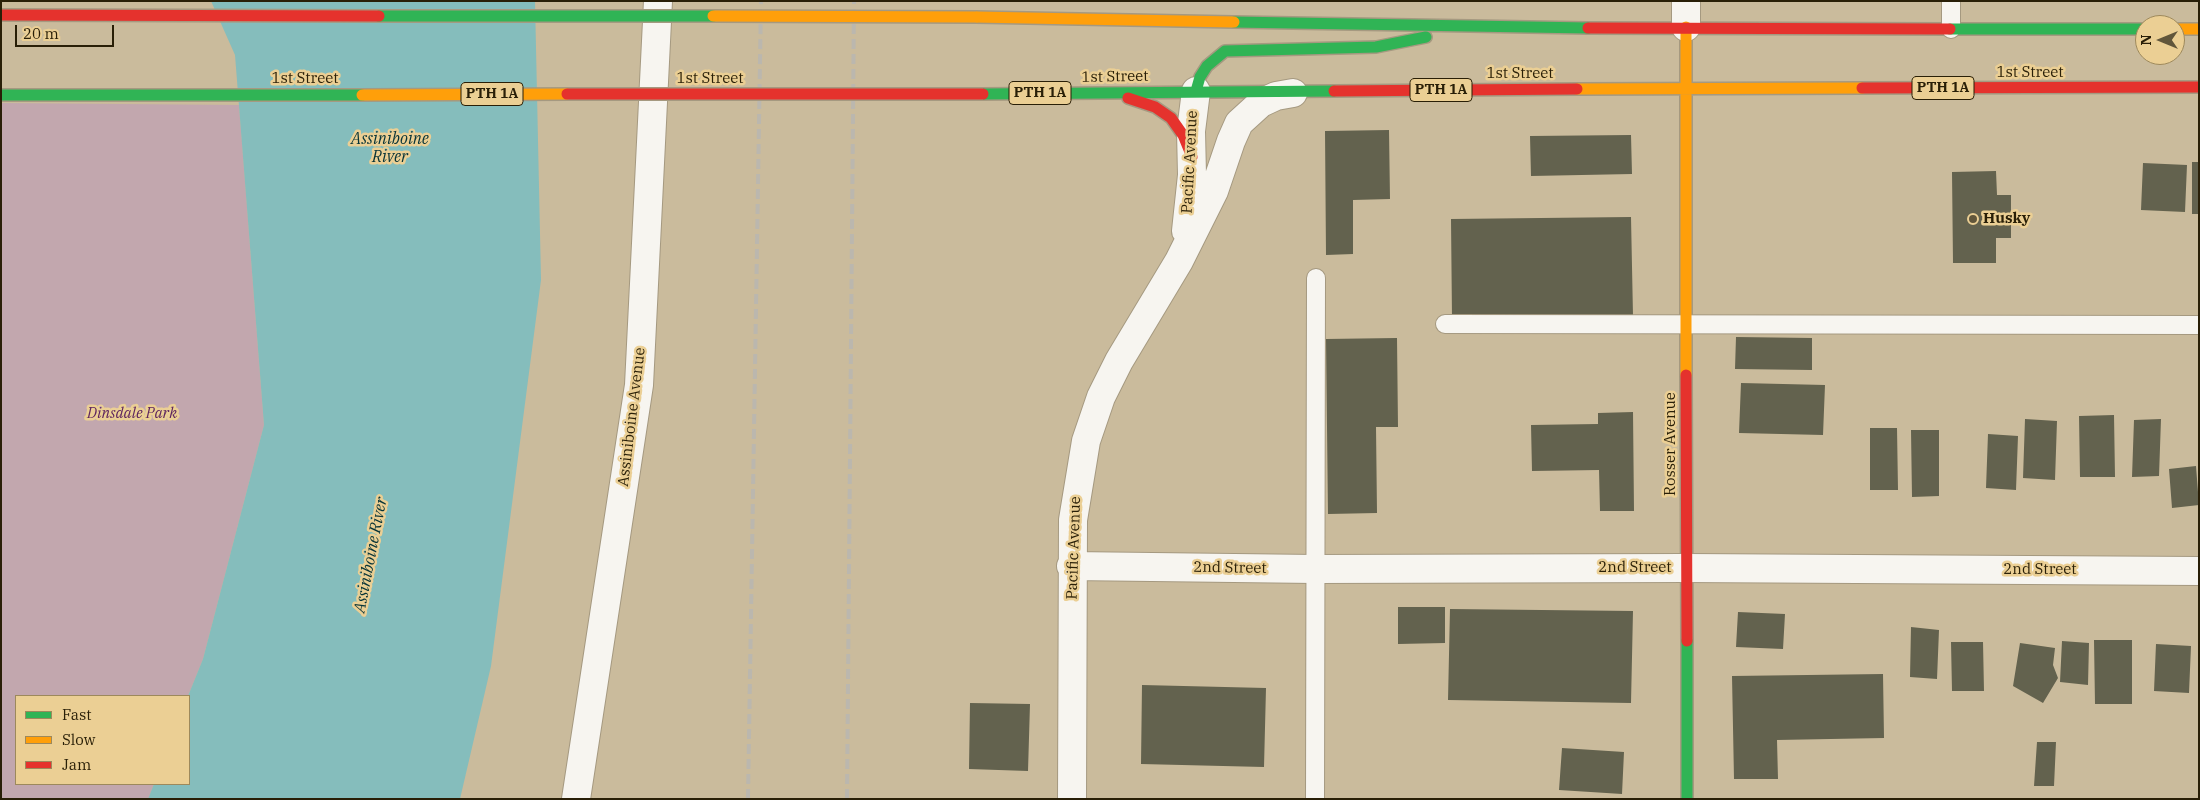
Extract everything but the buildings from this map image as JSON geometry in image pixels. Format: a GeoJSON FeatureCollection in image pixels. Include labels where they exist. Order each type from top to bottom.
{"type":"FeatureCollection","features":[{"type":"Feature","properties":{"kind":"main road"},"geometry":{"type":"LineString","coordinates":[[1196,91],[1200,76],[1206,66],[1225,51],[1376,47],[1448,34],[1686,14],[1951,29],[2135,29]]}},
{"type":"Feature","properties":{"kind":"main road","name":"Rosser Avenue"},"geometry":{"type":"LineString","coordinates":[[1686,14],[1687,799]]}},
{"type":"Feature","properties":{"kind":"main road"},"geometry":{"type":"LineString","coordinates":[[1,15],[976,17],[1505,28]]}},
{"type":"Feature","properties":{"kind":"main road"},"geometry":{"type":"LineString","coordinates":[[2185,29],[2199,29]]}},
{"type":"Feature","properties":{"kind":"main road","name":"1st Street"},"geometry":{"type":"LineString","coordinates":[[1,95],[982,94],[1308,90],[2199,87]]}},
{"type":"Feature","properties":{"kind":"main road"},"geometry":{"type":"LineString","coordinates":[[1097,92],[1135,99],[1155,107],[1171,118],[1184,135],[1192,157]]}},
{"type":"Feature","properties":{"kind":"street","name":"Assiniboine Avenue"},"geometry":{"type":"LineString","coordinates":[[576,799],[639,385],[658,1]]}},
{"type":"Feature","properties":{"kind":"street","name":"Pacific Avenue"},"geometry":{"type":"LineString","coordinates":[[1072,799],[1072,520],[1086,441],[1101,397],[1138,326],[1178,262],[1214,191],[1231,141],[1240,123],[1261,103],[1276,96],[1308,90]]}},
{"type":"Feature","properties":{"kind":"street","name":"Pacific Avenue"},"geometry":{"type":"LineString","coordinates":[[1178,262],[1184,244],[1188,215],[1192,157],[1192,107],[1196,91]]}},
{"type":"Feature","properties":{"kind":"street","name":"2nd Street"},"geometry":{"type":"LineString","coordinates":[[1072,566],[1315,569],[1686,568],[2199,571]]}},
{"type":"Feature","properties":{"kind":"lane"},"geometry":{"type":"LineString","coordinates":[[1950,1],[1951,29]]}},
{"type":"Feature","properties":{"kind":"lane"},"geometry":{"type":"LineString","coordinates":[[1315,799],[1316,278]]}},
{"type":"Feature","properties":{"kind":"lane"},"geometry":{"type":"LineString","coordinates":[[1445,324],[2199,325]]}},
{"type":"Feature","properties":{"kind":"green space","name":"Dinsdale Park"},"geometry":{"type":"Polygon","coordinates":[[[1,103],[239,105],[264,425],[203,659],[188,695],[15,695],[15,785],[154,785],[148,799],[1,799],[1,103]]]}},
{"type":"Feature","properties":{"kind":"water","name":"Assiniboine River"},"geometry":{"type":"Polygon","coordinates":[[[211,1],[535,1],[541,280],[491,666],[460,799],[148,799],[154,785],[190,785],[190,695],[188,695],[203,659],[264,425],[235,55],[211,1]]]}},
{"type":"Feature","properties":{"kind":"railway"},"geometry":{"type":"LineString","coordinates":[[748,799],[761,1]]}},
{"type":"Feature","properties":{"kind":"railway"},"geometry":{"type":"LineString","coordinates":[[847,799],[854,1]]}},
{"type":"Feature","properties":{"kind":"traffic: fast"},"geometry":{"type":"LineString","coordinates":[[379,16],[713,16]]}},
{"type":"Feature","properties":{"kind":"traffic: fast"},"geometry":{"type":"LineString","coordinates":[[1234,22],[1588,28]]}},
{"type":"Feature","properties":{"kind":"traffic: fast"},"geometry":{"type":"LineString","coordinates":[[1950,29],[2135,29]]}},
{"type":"Feature","properties":{"kind":"traffic: fast"},"geometry":{"type":"LineString","coordinates":[[1196,91],[1200,77],[1207,66],[1225,51],[1376,47],[1426,37]]}},
{"type":"Feature","properties":{"kind":"traffic: fast"},"geometry":{"type":"LineString","coordinates":[[983,94],[1334,91]]}},
{"type":"Feature","properties":{"kind":"traffic: fast"},"geometry":{"type":"LineString","coordinates":[[1,95],[362,95]]}},
{"type":"Feature","properties":{"kind":"traffic: fast"},"geometry":{"type":"LineString","coordinates":[[1687,641],[1687,799]]}},
{"type":"Feature","properties":{"kind":"traffic: slow"},"geometry":{"type":"LineString","coordinates":[[713,16],[976,17]]}},
{"type":"Feature","properties":{"kind":"traffic: slow"},"geometry":{"type":"LineString","coordinates":[[976,17],[1234,22]]}},
{"type":"Feature","properties":{"kind":"traffic: slow"},"geometry":{"type":"LineString","coordinates":[[1686,27],[1686,375]]}},
{"type":"Feature","properties":{"kind":"traffic: slow"},"geometry":{"type":"LineString","coordinates":[[2185,29],[2199,29]]}},
{"type":"Feature","properties":{"kind":"traffic: slow"},"geometry":{"type":"LineString","coordinates":[[1577,89],[1862,88]]}},
{"type":"Feature","properties":{"kind":"traffic: slow"},"geometry":{"type":"LineString","coordinates":[[362,95],[567,94]]}},
{"type":"Feature","properties":{"kind":"traffic: jam"},"geometry":{"type":"LineString","coordinates":[[1,15],[379,16]]}},
{"type":"Feature","properties":{"kind":"traffic: jam"},"geometry":{"type":"LineString","coordinates":[[1588,28],[1950,29]]}},
{"type":"Feature","properties":{"kind":"traffic: jam"},"geometry":{"type":"LineString","coordinates":[[1862,88],[2199,87]]}},
{"type":"Feature","properties":{"kind":"traffic: jam"},"geometry":{"type":"LineString","coordinates":[[1334,91],[1577,89]]}},
{"type":"Feature","properties":{"kind":"traffic: jam"},"geometry":{"type":"LineString","coordinates":[[567,94],[983,94]]}},
{"type":"Feature","properties":{"kind":"traffic: jam"},"geometry":{"type":"LineString","coordinates":[[1128,98],[1155,107],[1171,118],[1183,135],[1192,157]]}},
{"type":"Feature","properties":{"kind":"traffic: jam"},"geometry":{"type":"LineString","coordinates":[[1686,375],[1687,641]]}},
{"type":"Feature","properties":{"kind":"place","name":"Husky"},"geometry":{"type":"Point","coordinates":[1973,219]}}]}
